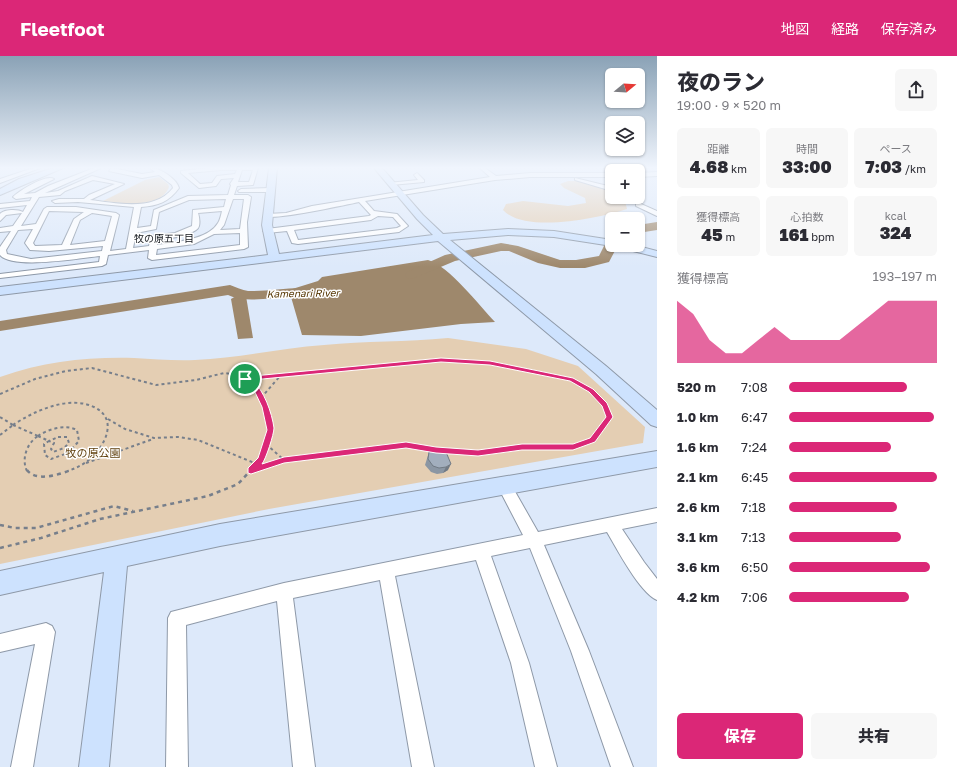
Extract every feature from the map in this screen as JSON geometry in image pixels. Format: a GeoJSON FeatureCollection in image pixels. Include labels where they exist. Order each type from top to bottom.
{"type":"FeatureCollection","features":[{"type":"Feature","properties":{"kind":"street"},"geometry":{"type":"LineString","coordinates":[[0,206],[57,201]]}},
{"type":"Feature","properties":{"kind":"street"},"geometry":{"type":"LineString","coordinates":[[86,201],[120,206],[138,205],[156,201]]}},
{"type":"Feature","properties":{"kind":"street"},"geometry":{"type":"LineString","coordinates":[[133,230],[154,228],[156,211],[182,201]]}},
{"type":"Feature","properties":{"kind":"street"},"geometry":{"type":"LineString","coordinates":[[32,203],[2,250],[4,255],[10,258],[22,261],[39,261],[154,248],[191,242],[214,232],[221,225],[228,201]]}},
{"type":"Feature","properties":{"kind":"street"},"geometry":{"type":"LineString","coordinates":[[226,209],[195,211],[195,228],[177,235],[154,238],[152,258],[244,247],[242,232],[243,215],[247,201]]}},
{"type":"Feature","properties":{"kind":"street"},"geometry":{"type":"LineString","coordinates":[[269,201],[267,231],[274,258]]}},
{"type":"Feature","properties":{"kind":"street"},"geometry":{"type":"LineString","coordinates":[[267,231],[307,226],[338,213],[359,201]]}},
{"type":"Feature","properties":{"kind":"street"},"geometry":{"type":"LineString","coordinates":[[290,228],[295,241],[298,242],[399,230],[405,226],[395,215],[372,213],[362,201]]}},
{"type":"Feature","properties":{"kind":"street"},"geometry":{"type":"LineString","coordinates":[[407,201],[442,239],[596,365],[657,420]]}},
{"type":"Feature","properties":{"kind":"street"},"geometry":{"type":"LineString","coordinates":[[638,204],[657,214]]}},
{"type":"Feature","properties":{"kind":"street"},"geometry":{"type":"LineString","coordinates":[[129,251],[138,205]]}},
{"type":"Feature","properties":{"kind":"street"},"geometry":{"type":"LineString","coordinates":[[0,276],[102,264],[105,253],[108,243],[116,215],[69,208],[47,209],[29,243],[31,246],[41,249],[108,243]]}},
{"type":"Feature","properties":{"kind":"street"},"geometry":{"type":"LineString","coordinates":[[0,219],[4,213],[27,211]]}},
{"type":"Feature","properties":{"kind":"street"},"geometry":{"type":"LineString","coordinates":[[65,247],[77,219],[91,211]]}},
{"type":"Feature","properties":{"kind":"street"},"geometry":{"type":"LineString","coordinates":[[267,216],[286,215],[299,212],[338,213],[371,218],[376,214]]}},
{"type":"Feature","properties":{"kind":"street"},"geometry":{"type":"LineString","coordinates":[[299,212],[307,226]]}},
{"type":"Feature","properties":{"kind":"street"},"geometry":{"type":"LineString","coordinates":[[0,230],[38,226]]}},
{"type":"Feature","properties":{"kind":"street"},"geometry":{"type":"LineString","coordinates":[[214,232],[242,232]]}},
{"type":"Feature","properties":{"kind":"street"},"geometry":{"type":"LineString","coordinates":[[0,296],[420,244],[442,239],[488,233],[539,233],[605,242]]}},
{"type":"Feature","properties":{"kind":"street"},"geometry":{"type":"LineString","coordinates":[[0,290],[425,239],[442,239]]}},
{"type":"Feature","properties":{"kind":"street"},"geometry":{"type":"LineString","coordinates":[[645,251],[657,254]]}},
{"type":"Feature","properties":{"kind":"street"},"geometry":{"type":"LineString","coordinates":[[0,262],[10,258]]}},
{"type":"Feature","properties":{"kind":"street"},"geometry":{"type":"LineString","coordinates":[[0,583],[220,535],[657,459]]}},
{"type":"Feature","properties":{"kind":"street"},"geometry":{"type":"LineString","coordinates":[[504,485],[534,540],[580,651],[622,767]]}},
{"type":"Feature","properties":{"kind":"street"},"geometry":{"type":"LineString","coordinates":[[177,767],[177,618],[284,591],[657,515]]}},
{"type":"Feature","properties":{"kind":"street"},"geometry":{"type":"LineString","coordinates":[[611,524],[638,568],[657,592]]}},
{"type":"Feature","properties":{"kind":"street"},"geometry":{"type":"LineString","coordinates":[[481,552],[520,663],[546,767]]}},
{"type":"Feature","properties":{"kind":"street"},"geometry":{"type":"LineString","coordinates":[[94,767],[117,557]]}},
{"type":"Feature","properties":{"kind":"street"},"geometry":{"type":"LineString","coordinates":[[386,570],[423,767]]}},
{"type":"Feature","properties":{"kind":"street"},"geometry":{"type":"LineString","coordinates":[[284,591],[304,767]]}},
{"type":"Feature","properties":{"kind":"street"},"geometry":{"type":"LineString","coordinates":[[0,643],[46,632],[22,767]]}},
{"type":"Feature","properties":{"kind":"path"},"geometry":{"type":"LineString","coordinates":[[245,379],[441,360],[490,363],[571,379],[591,391],[605,405],[610,417],[592,440],[573,447],[522,447],[478,453],[436,450],[406,445],[284,460],[251,471]]}},
{"type":"Feature","properties":{"kind":"path"},"geometry":{"type":"LineString","coordinates":[[0,394],[41,378],[66,371],[92,368],[156,385],[196,380],[224,373],[240,375],[256,387],[271,430],[261,460],[238,484],[208,496],[100,519],[42,538],[0,548]]}},
{"type":"Feature","properties":{"kind":"path"},"geometry":{"type":"LineString","coordinates":[[261,398],[281,376]]}},
{"type":"Feature","properties":{"kind":"path"},"geometry":{"type":"LineString","coordinates":[[0,435],[12,425],[29,415],[50,407],[69,404],[89,405],[102,411],[108,420],[126,429],[154,438]]}},
{"type":"Feature","properties":{"kind":"path"},"geometry":{"type":"LineString","coordinates":[[0,417],[12,425],[38,436],[48,440],[54,443],[51,449],[53,452],[64,448],[69,443],[67,437],[58,436],[48,440],[44,444],[45,455],[51,459],[64,455],[73,450],[79,441],[77,430],[72,427],[47,430],[38,436],[31,442],[25,454],[24,466],[29,473],[39,476],[54,475],[71,470],[88,461],[102,446],[108,432],[108,420]]}},
{"type":"Feature","properties":{"kind":"path"},"geometry":{"type":"LineString","coordinates":[[79,466],[154,438],[178,437],[198,440],[257,464]]}},
{"type":"Feature","properties":{"kind":"path"},"geometry":{"type":"LineString","coordinates":[[266,444],[284,460]]}},
{"type":"Feature","properties":{"kind":"path"},"geometry":{"type":"LineString","coordinates":[[0,525],[15,528],[36,528],[95,510],[114,506],[134,512]]}},
{"type":"Feature","properties":{"kind":"green space"},"geometry":{"type":"Polygon","coordinates":[[[105,201],[151,201],[140,203],[105,201]]]}},
{"type":"Feature","properties":{"kind":"green space"},"geometry":{"type":"Polygon","coordinates":[[[522,201],[568,206],[586,203],[586,201],[605,201],[605,204],[626,204],[627,209],[618,212],[605,212],[605,215],[582,220],[545,223],[528,221],[514,217],[503,210],[506,204],[522,201]]]}},
{"type":"Feature","properties":{"kind":"green space","name":"牧の原公園"},"geometry":{"type":"Polygon","coordinates":[[[448,338],[526,349],[578,366],[645,427],[643,443],[269,509],[0,564],[0,377],[34,367],[83,359],[134,358],[195,360],[324,345],[448,338]]]}},
{"type":"Feature","properties":{"kind":"water"},"geometry":{"type":"Polygon","coordinates":[[[428,260],[445,270],[454,278],[495,322],[461,324],[361,336],[302,335],[289,290],[318,281],[322,277],[428,260]]]}},
{"type":"Feature","properties":{"kind":"water"},"geometry":{"type":"Polygon","coordinates":[[[238,295],[246,296],[253,338],[238,339],[231,299],[238,295]]]}},
{"type":"Feature","properties":{"kind":"building"},"geometry":{"type":"Polygon","coordinates":[[[436,449],[446,452],[451,464],[446,467],[439,468],[433,466],[428,459],[429,452],[436,449]]]}},
{"type":"Feature","properties":{"kind":"waterway","name":"Kamenari River"},"geometry":{"type":"LineString","coordinates":[[645,228],[657,226]]}},
{"type":"Feature","properties":{"kind":"waterway","name":"Kamenari River"},"geometry":{"type":"LineString","coordinates":[[412,275],[450,258],[501,247],[513,248],[543,260],[568,265],[604,259],[608,252]]}},
{"type":"Feature","properties":{"kind":"waterway","name":"Kamenari River"},"geometry":{"type":"LineString","coordinates":[[0,326],[230,290],[242,295],[272,293],[319,294]]}},
{"type":"Feature","properties":{"kind":"district","name":"牧の原五丁目"},"geometry":{"type":"Point","coordinates":[164,238]}},
{"type":"Feature","properties":{"kind":"route"},"geometry":{"type":"LineString","coordinates":[[441,360],[490,363],[533,370],[571,379],[591,391],[605,405],[610,417],[592,440],[573,447],[522,447],[478,453],[436,450],[406,445],[284,460],[251,471],[261,460],[271,430],[265,407],[256,387],[245,379],[352,367],[384,366],[441,360]]}}]}
